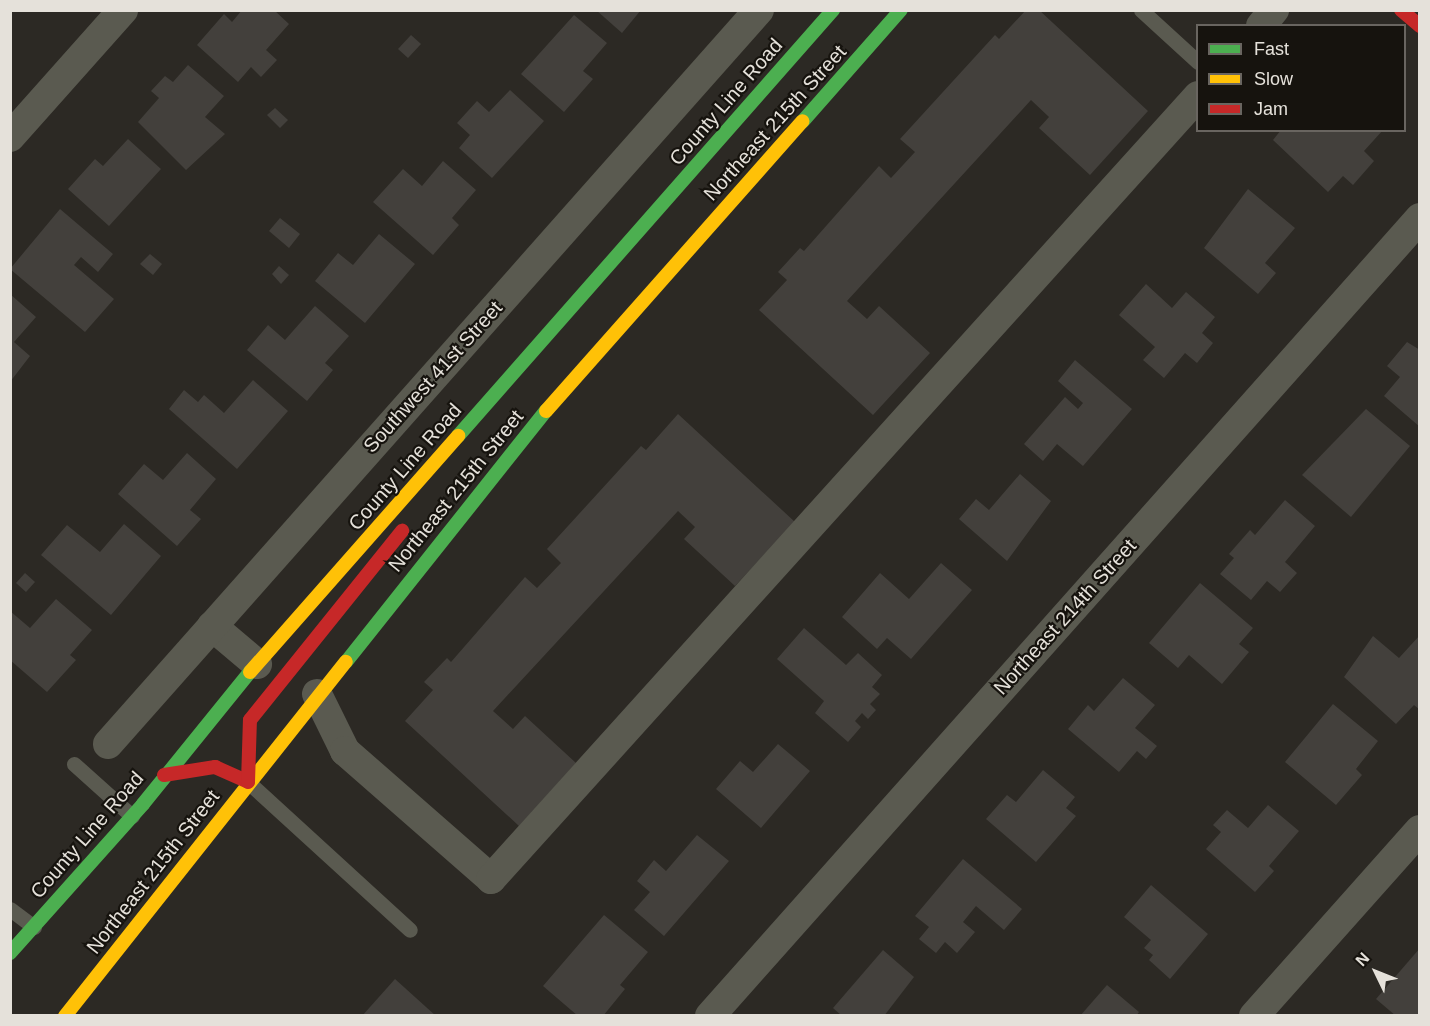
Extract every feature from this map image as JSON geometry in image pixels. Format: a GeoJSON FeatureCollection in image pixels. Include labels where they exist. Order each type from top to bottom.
{"type":"FeatureCollection","features":[{"type":"Feature","properties":{"kind":"street"},"geometry":{"type":"LineString","coordinates":[[10,137],[123,10]]}},
{"type":"Feature","properties":{"kind":"street","name":"Southwest 41st Street"},"geometry":{"type":"LineString","coordinates":[[108,744],[759,10]]}},
{"type":"Feature","properties":{"kind":"street","name":"County Line Road"},"geometry":{"type":"LineString","coordinates":[[10,953],[132,816],[257,664],[833,10]]}},
{"type":"Feature","properties":{"kind":"street","name":"Northeast 215th Street"},"geometry":{"type":"LineString","coordinates":[[65,1016],[317,694],[545,412],[901,10]]}},
{"type":"Feature","properties":{"kind":"street"},"geometry":{"type":"LineString","coordinates":[[1263,24],[1274,10]]}},
{"type":"Feature","properties":{"kind":"street"},"geometry":{"type":"LineString","coordinates":[[1401,10],[1419,26]]}},
{"type":"Feature","properties":{"kind":"street"},"geometry":{"type":"LineString","coordinates":[[317,694],[345,751],[491,879],[1196,97]]}},
{"type":"Feature","properties":{"kind":"street","name":"Northeast 214th Street"},"geometry":{"type":"LineString","coordinates":[[710,1016],[1419,218]]}},
{"type":"Feature","properties":{"kind":"street"},"geometry":{"type":"LineString","coordinates":[[458,462],[462,432]]}},
{"type":"Feature","properties":{"kind":"street"},"geometry":{"type":"LineString","coordinates":[[164,775],[215,767],[248,782],[250,720],[414,516]]}},
{"type":"Feature","properties":{"kind":"street"},"geometry":{"type":"LineString","coordinates":[[212,626],[257,664]]}},
{"type":"Feature","properties":{"kind":"street"},"geometry":{"type":"LineString","coordinates":[[1254,1016],[1419,830]]}},
{"type":"Feature","properties":{"kind":"lane"},"geometry":{"type":"LineString","coordinates":[[1141,10],[1196,61]]}},
{"type":"Feature","properties":{"kind":"lane"},"geometry":{"type":"LineString","coordinates":[[74,764],[132,816]]}},
{"type":"Feature","properties":{"kind":"lane"},"geometry":{"type":"LineString","coordinates":[[248,782],[410,930]]}},
{"type":"Feature","properties":{"kind":"lane"},"geometry":{"type":"LineString","coordinates":[[10,909],[34,927]]}},
{"type":"Feature","properties":{"kind":"building"},"geometry":{"type":"Polygon","coordinates":[[[242,10],[274,10],[289,24],[266,50],[277,60],[261,77],[251,67],[238,82],[197,45],[224,14],[232,22],[242,10]]]}},
{"type":"Feature","properties":{"kind":"building"},"geometry":{"type":"Polygon","coordinates":[[[596,10],[641,10],[622,33],[596,10]]]}},
{"type":"Feature","properties":{"kind":"building"},"geometry":{"type":"Polygon","coordinates":[[[1026,10],[1039,10],[1148,111],[1090,175],[1039,128],[1049,117],[1031,100],[847,301],[867,319],[879,306],[930,353],[873,415],[759,310],[787,280],[778,272],[800,248],[804,251],[879,166],[891,178],[915,152],[900,139],[995,35],[999,39],[1026,10]]]}},
{"type":"Feature","properties":{"kind":"building"},"geometry":{"type":"Polygon","coordinates":[[[574,15],[607,43],[583,71],[593,79],[564,112],[521,74],[574,15]]]}},
{"type":"Feature","properties":{"kind":"building"},"geometry":{"type":"Polygon","coordinates":[[[411,35],[421,44],[408,58],[398,49],[411,35]]]}},
{"type":"Feature","properties":{"kind":"building"},"geometry":{"type":"Polygon","coordinates":[[[188,65],[224,96],[205,117],[225,134],[186,170],[138,122],[159,98],[151,91],[165,76],[173,82],[188,65]]]}},
{"type":"Feature","properties":{"kind":"building"},"geometry":{"type":"Polygon","coordinates":[[[510,90],[544,121],[492,178],[459,148],[470,135],[457,123],[477,101],[489,112],[510,90]]]}},
{"type":"Feature","properties":{"kind":"building"},"geometry":{"type":"Polygon","coordinates":[[[275,108],[288,120],[280,128],[267,115],[275,108]]]}},
{"type":"Feature","properties":{"kind":"building"},"geometry":{"type":"Polygon","coordinates":[[[1279,132],[1381,132],[1364,151],[1374,161],[1353,185],[1343,176],[1328,192],[1273,140],[1279,132]]]}},
{"type":"Feature","properties":{"kind":"building"},"geometry":{"type":"Polygon","coordinates":[[[128,139],[161,169],[109,226],[68,189],[95,159],[103,166],[128,139]]]}},
{"type":"Feature","properties":{"kind":"building"},"geometry":{"type":"Polygon","coordinates":[[[443,161],[476,190],[452,218],[459,225],[433,255],[373,202],[403,169],[422,186],[443,161]]]}},
{"type":"Feature","properties":{"kind":"building"},"geometry":{"type":"Polygon","coordinates":[[[1248,189],[1295,228],[1265,263],[1276,273],[1258,294],[1204,248],[1248,189]]]}},
{"type":"Feature","properties":{"kind":"building"},"geometry":{"type":"Polygon","coordinates":[[[60,209],[113,254],[98,272],[81,257],[74,265],[114,299],[85,332],[10,269],[60,209]]]}},
{"type":"Feature","properties":{"kind":"building"},"geometry":{"type":"Polygon","coordinates":[[[280,218],[300,234],[289,248],[269,231],[280,218]]]}},
{"type":"Feature","properties":{"kind":"building"},"geometry":{"type":"Polygon","coordinates":[[[379,234],[415,264],[365,323],[315,281],[338,253],[353,265],[379,234]]]}},
{"type":"Feature","properties":{"kind":"building"},"geometry":{"type":"Polygon","coordinates":[[[150,254],[162,264],[153,275],[140,264],[150,254]]]}},
{"type":"Feature","properties":{"kind":"building"},"geometry":{"type":"Polygon","coordinates":[[[279,266],[289,275],[281,284],[272,274],[279,266]]]}},
{"type":"Feature","properties":{"kind":"building"},"geometry":{"type":"Polygon","coordinates":[[[1146,284],[1172,308],[1186,292],[1215,317],[1202,333],[1213,343],[1197,363],[1185,353],[1164,378],[1143,360],[1155,347],[1119,315],[1146,284]]]}},
{"type":"Feature","properties":{"kind":"building"},"geometry":{"type":"Polygon","coordinates":[[[10,294],[36,317],[14,342],[30,356],[10,382],[10,294]]]}},
{"type":"Feature","properties":{"kind":"building"},"geometry":{"type":"Polygon","coordinates":[[[315,306],[349,336],[325,363],[333,370],[307,401],[247,350],[268,325],[285,340],[315,306]]]}},
{"type":"Feature","properties":{"kind":"building"},"geometry":{"type":"Polygon","coordinates":[[[1407,342],[1420,350],[1420,427],[1384,396],[1400,377],[1387,366],[1407,342]]]}},
{"type":"Feature","properties":{"kind":"building"},"geometry":{"type":"Polygon","coordinates":[[[1075,360],[1132,409],[1083,466],[1057,444],[1043,461],[1024,444],[1065,397],[1078,409],[1083,403],[1058,381],[1075,360]]]}},
{"type":"Feature","properties":{"kind":"building"},"geometry":{"type":"Polygon","coordinates":[[[253,380],[288,411],[237,469],[169,409],[184,390],[198,402],[204,395],[224,413],[253,380]]]}},
{"type":"Feature","properties":{"kind":"building"},"geometry":{"type":"Polygon","coordinates":[[[1366,409],[1410,446],[1351,517],[1302,475],[1366,409]]]}},
{"type":"Feature","properties":{"kind":"building"},"geometry":{"type":"Polygon","coordinates":[[[678,414],[795,522],[735,586],[684,539],[695,527],[678,511],[493,711],[513,729],[525,716],[576,763],[519,826],[405,721],[433,690],[424,682],[447,658],[451,662],[525,577],[537,588],[561,563],[547,549],[641,446],[646,450],[678,414]]]}},
{"type":"Feature","properties":{"kind":"building"},"geometry":{"type":"Polygon","coordinates":[[[187,453],[216,479],[190,510],[201,519],[177,546],[118,494],[144,464],[163,480],[187,453]]]}},
{"type":"Feature","properties":{"kind":"building"},"geometry":{"type":"Polygon","coordinates":[[[1020,474],[1051,501],[1007,561],[959,519],[976,499],[989,510],[1020,474]]]}},
{"type":"Feature","properties":{"kind":"building"},"geometry":{"type":"Polygon","coordinates":[[[1285,500],[1315,526],[1285,562],[1297,573],[1280,592],[1267,581],[1251,600],[1220,574],[1234,558],[1229,554],[1250,530],[1255,535],[1285,500]]]}},
{"type":"Feature","properties":{"kind":"building"},"geometry":{"type":"Polygon","coordinates":[[[124,524],[161,556],[111,615],[41,555],[67,525],[100,552],[124,524]]]}},
{"type":"Feature","properties":{"kind":"building"},"geometry":{"type":"Polygon","coordinates":[[[941,563],[972,590],[911,659],[887,638],[877,649],[842,617],[880,573],[909,599],[941,563]]]}},
{"type":"Feature","properties":{"kind":"building"},"geometry":{"type":"Polygon","coordinates":[[[25,573],[35,582],[26,592],[16,583],[25,573]]]}},
{"type":"Feature","properties":{"kind":"building"},"geometry":{"type":"Polygon","coordinates":[[[1200,583],[1253,628],[1239,644],[1249,652],[1222,684],[1189,655],[1178,668],[1149,643],[1200,583]]]}},
{"type":"Feature","properties":{"kind":"building"},"geometry":{"type":"Polygon","coordinates":[[[56,599],[92,630],[70,655],[76,660],[47,692],[10,660],[10,611],[30,628],[56,599]]]}},
{"type":"Feature","properties":{"kind":"building"},"geometry":{"type":"Polygon","coordinates":[[[804,628],[846,665],[858,653],[882,675],[872,687],[880,694],[870,704],[876,710],[868,719],[862,713],[855,721],[861,727],[848,742],[815,713],[824,701],[777,659],[804,628]]]}},
{"type":"Feature","properties":{"kind":"building"},"geometry":{"type":"Polygon","coordinates":[[[1420,635],[1420,710],[1414,705],[1396,724],[1344,677],[1373,636],[1399,658],[1420,635]]]}},
{"type":"Feature","properties":{"kind":"building"},"geometry":{"type":"Polygon","coordinates":[[[1123,678],[1155,705],[1135,728],[1157,746],[1146,759],[1137,751],[1119,772],[1068,729],[1088,705],[1094,711],[1123,678]]]}},
{"type":"Feature","properties":{"kind":"building"},"geometry":{"type":"Polygon","coordinates":[[[1333,704],[1378,741],[1356,769],[1362,775],[1336,805],[1285,762],[1333,704]]]}},
{"type":"Feature","properties":{"kind":"building"},"geometry":{"type":"Polygon","coordinates":[[[778,744],[810,771],[761,828],[716,789],[740,761],[753,772],[778,744]]]}},
{"type":"Feature","properties":{"kind":"building"},"geometry":{"type":"Polygon","coordinates":[[[1043,770],[1075,797],[1066,808],[1076,816],[1036,862],[986,819],[1007,795],[1016,802],[1043,770]]]}},
{"type":"Feature","properties":{"kind":"building"},"geometry":{"type":"Polygon","coordinates":[[[1268,805],[1299,831],[1269,866],[1274,871],[1255,892],[1206,849],[1221,832],[1213,825],[1227,810],[1248,828],[1268,805]]]}},
{"type":"Feature","properties":{"kind":"building"},"geometry":{"type":"Polygon","coordinates":[[[697,835],[729,861],[664,936],[634,910],[650,892],[637,881],[654,860],[666,871],[697,835]]]}},
{"type":"Feature","properties":{"kind":"building"},"geometry":{"type":"Polygon","coordinates":[[[963,859],[1022,909],[1004,930],[976,906],[963,922],[975,932],[957,953],[945,942],[936,953],[919,939],[929,927],[915,916],[963,859]]]}},
{"type":"Feature","properties":{"kind":"building"},"geometry":{"type":"Polygon","coordinates":[[[1151,885],[1208,934],[1170,979],[1149,960],[1153,955],[1144,948],[1151,940],[1124,917],[1151,885]]]}},
{"type":"Feature","properties":{"kind":"building"},"geometry":{"type":"Polygon","coordinates":[[[604,915],[648,952],[620,985],[625,989],[603,1016],[578,1016],[543,986],[604,915]]]}},
{"type":"Feature","properties":{"kind":"building"},"geometry":{"type":"Polygon","coordinates":[[[1420,948],[1420,1016],[1396,1016],[1376,999],[1420,948]]]}},
{"type":"Feature","properties":{"kind":"building"},"geometry":{"type":"Polygon","coordinates":[[[883,950],[914,977],[884,1016],[842,1016],[833,1008],[883,950]]]}},
{"type":"Feature","properties":{"kind":"building"},"geometry":{"type":"Polygon","coordinates":[[[395,979],[436,1016],[362,1016],[395,979]]]}},
{"type":"Feature","properties":{"kind":"building"},"geometry":{"type":"Polygon","coordinates":[[[1107,985],[1139,1012],[1136,1016],[1080,1016],[1107,985]]]}},
{"type":"Feature","properties":{"kind":"traffic: fast"},"geometry":{"type":"LineString","coordinates":[[458,436],[833,10]]}},
{"type":"Feature","properties":{"kind":"traffic: fast"},"geometry":{"type":"LineString","coordinates":[[803,121],[901,10]]}},
{"type":"Feature","properties":{"kind":"traffic: fast"},"geometry":{"type":"LineString","coordinates":[[346,662],[546,411]]}},
{"type":"Feature","properties":{"kind":"traffic: fast"},"geometry":{"type":"LineString","coordinates":[[10,953],[143,804],[250,672]]}},
{"type":"Feature","properties":{"kind":"traffic: slow"},"geometry":{"type":"LineString","coordinates":[[546,411],[803,121]]}},
{"type":"Feature","properties":{"kind":"traffic: slow"},"geometry":{"type":"LineString","coordinates":[[250,672],[458,436]]}},
{"type":"Feature","properties":{"kind":"traffic: slow"},"geometry":{"type":"LineString","coordinates":[[65,1016],[346,662]]}},
{"type":"Feature","properties":{"kind":"traffic: jam"},"geometry":{"type":"LineString","coordinates":[[1401,10],[1420,26]]}},
{"type":"Feature","properties":{"kind":"traffic: jam"},"geometry":{"type":"LineString","coordinates":[[164,775],[215,767],[248,782],[250,720],[402,531]]}}]}
